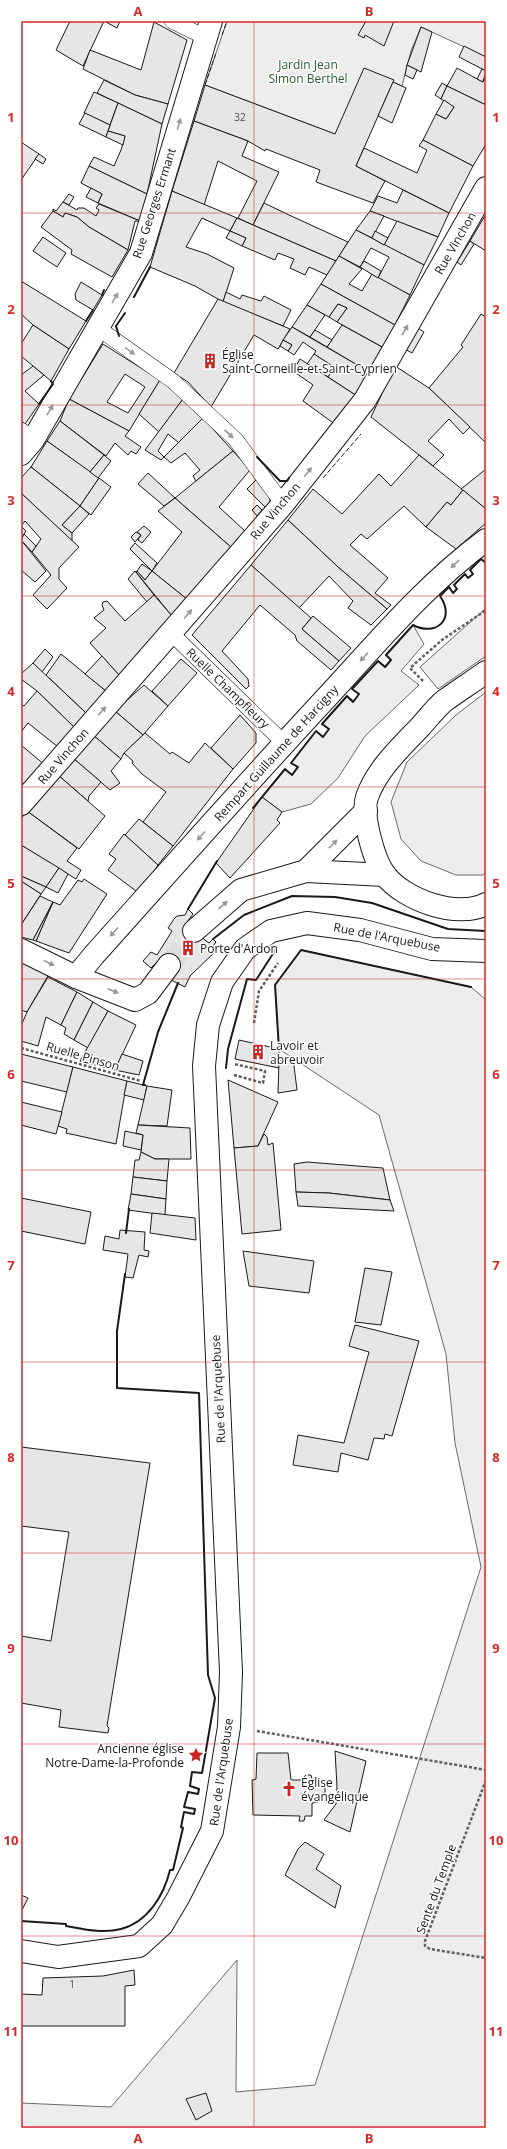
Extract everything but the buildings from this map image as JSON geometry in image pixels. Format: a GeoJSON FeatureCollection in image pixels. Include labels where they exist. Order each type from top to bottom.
{"type":"FeatureCollection","features":[{"type":"Feature","properties":{"kind":"street","name":"Rue Georges Ermant"},"geometry":{"type":"LineString","coordinates":[[25,441],[98,328],[141,253],[208,29]]}},
{"type":"Feature","properties":{"kind":"street","name":"Rue Vinchon"},"geometry":{"type":"LineString","coordinates":[[21,804],[283,504],[365,400],[486,188]]}},
{"type":"Feature","properties":{"kind":"street","name":"Rempart Guillaume de Harcigny"},"geometry":{"type":"LineString","coordinates":[[76,977],[284,743],[393,625],[461,559],[486,540]]}},
{"type":"Feature","properties":{"kind":"street"},"geometry":{"type":"LineString","coordinates":[[486,672],[443,702],[383,766],[366,798],[367,832],[384,875],[408,896],[449,909],[481,907],[486,904]]}},
{"type":"Feature","properties":{"kind":"street"},"geometry":{"type":"LineString","coordinates":[[306,871],[366,811]]}},
{"type":"Feature","properties":{"kind":"street"},"geometry":{"type":"LineString","coordinates":[[194,931],[241,890],[306,871],[384,875]]}},
{"type":"Feature","properties":{"kind":"street","name":"Rue de l'Arquebuse"},"geometry":{"type":"LineString","coordinates":[[21,1951],[58,1957],[139,1946],[162,1925],[178,1898],[212,1831],[229,1727],[230,1672],[204,1066],[208,1024],[222,982],[245,949],[271,930],[307,923],[360,930],[432,949],[486,951]]}},
{"type":"Feature","properties":{"kind":"street"},"geometry":{"type":"LineString","coordinates":[[21,950],[76,977],[135,1000],[148,993],[168,965]]}},
{"type":"Feature","properties":{"kind":"lane"},"geometry":{"type":"LineString","coordinates":[[172,21],[208,29]]}},
{"type":"Feature","properties":{"kind":"lane"},"geometry":{"type":"LineString","coordinates":[[98,328],[173,381],[236,440],[283,504]]}},
{"type":"Feature","properties":{"kind":"lane","name":"Ruelle Champfleury"},"geometry":{"type":"LineString","coordinates":[[171,633],[284,743]]}},
{"type":"Feature","properties":{"kind":"path"},"geometry":{"type":"LineString","coordinates":[[443,702],[410,668],[442,640],[486,610]]}},
{"type":"Feature","properties":{"kind":"path"},"geometry":{"type":"LineString","coordinates":[[254,1024],[259,991],[285,952],[271,930]]}},
{"type":"Feature","properties":{"kind":"path","name":"Ruelle Pinson"},"geometry":{"type":"LineString","coordinates":[[21,1048],[141,1081]]}},
{"type":"Feature","properties":{"kind":"path"},"geometry":{"type":"LineString","coordinates":[[234,1064],[264,1071],[263,1083],[254,1081]]}},
{"type":"Feature","properties":{"kind":"path"},"geometry":{"type":"LineString","coordinates":[[229,1727],[486,1770]]}},
{"type":"Feature","properties":{"kind":"path","name":"Sente du Temple"},"geometry":{"type":"LineString","coordinates":[[486,1780],[425,1946],[430,1949],[486,1958]]}},
{"type":"Feature","properties":{"kind":"shaded area","name":"Jardin Jean Simon Berthel"},"geometry":{"type":"Polygon","coordinates":[[[227,21],[486,21],[486,57],[421,27],[411,51],[402,86],[393,82],[335,134],[205,85],[227,21]]]}},
{"type":"Feature","properties":{"kind":"shaded area"},"geometry":{"type":"Polygon","coordinates":[[[486,608],[486,656],[438,689],[420,667],[486,608]]]}},
{"type":"Feature","properties":{"kind":"shaded area"},"geometry":{"type":"Polygon","coordinates":[[[413,625],[424,644],[401,671],[419,685],[365,736],[338,778],[311,804],[282,812],[262,797],[285,769],[292,775],[297,767],[291,763],[316,731],[323,737],[329,729],[322,724],[347,696],[354,701],[359,694],[352,689],[378,661],[385,666],[391,660],[386,655],[413,625]]]}},
{"type":"Feature","properties":{"kind":"shaded area"},"geometry":{"type":"Polygon","coordinates":[[[486,692],[486,872],[483,875],[456,875],[421,861],[401,839],[391,802],[407,762],[456,715],[486,692]]]}},
{"type":"Feature","properties":{"kind":"shaded area"},"geometry":{"type":"Polygon","coordinates":[[[301,950],[471,987],[486,1000],[486,2128],[21,2128],[21,2103],[111,2107],[237,1960],[236,2092],[315,2085],[481,1567],[455,1443],[446,1354],[379,1115],[279,1049],[275,985],[301,950]]]}},
{"type":"Feature","properties":{"kind":"tunnel"},"geometry":{"type":"LineString","coordinates":[[169,965],[194,931]]}},
{"type":"Feature","properties":{"kind":"fence"},"geometry":{"type":"LineString","coordinates":[[222,35],[227,21]]}},
{"type":"Feature","properties":{"kind":"fence"},"geometry":{"type":"LineString","coordinates":[[205,85],[216,53]]}},
{"type":"Feature","properties":{"kind":"fence"},"geometry":{"type":"LineString","coordinates":[[323,478],[361,434]]}},
{"type":"Feature","properties":{"kind":"wall"},"geometry":{"type":"LineString","coordinates":[[134,297],[150,267]]}},
{"type":"Feature","properties":{"kind":"wall"},"geometry":{"type":"LineString","coordinates":[[102,295],[104,290]]}},
{"type":"Feature","properties":{"kind":"wall"},"geometry":{"type":"LineString","coordinates":[[86,321],[93,310]]}},
{"type":"Feature","properties":{"kind":"wall"},"geometry":{"type":"LineString","coordinates":[[119,336],[116,326],[125,313]]}},
{"type":"Feature","properties":{"kind":"wall"},"geometry":{"type":"LineString","coordinates":[[39,404],[53,384],[51,381]]}},
{"type":"Feature","properties":{"kind":"wall"},"geometry":{"type":"LineString","coordinates":[[257,457],[280,481],[287,481],[289,478]]}},
{"type":"Feature","properties":{"kind":"wall"},"geometry":{"type":"LineString","coordinates":[[253,808],[285,769],[292,775],[298,767],[291,763],[316,731],[323,737],[329,729],[322,724],[347,696],[353,702],[359,694],[352,689],[378,661],[385,667],[391,660],[386,655],[413,625],[429,629],[441,624],[445,618],[446,612],[440,596],[449,587],[453,593],[457,589],[454,585],[465,574],[468,578],[473,574],[470,570],[481,559],[486,563]]}},
{"type":"Feature","properties":{"kind":"wall"},"geometry":{"type":"LineString","coordinates":[[188,909],[217,861]]}},
{"type":"Feature","properties":{"kind":"wall"},"geometry":{"type":"LineString","coordinates":[[213,939],[244,915],[292,896],[335,897],[372,903],[448,929],[486,931]]}},
{"type":"Feature","properties":{"kind":"wall"},"geometry":{"type":"LineString","coordinates":[[226,1068],[228,1049],[247,979],[256,980],[276,949]]}},
{"type":"Feature","properties":{"kind":"wall"},"geometry":{"type":"LineString","coordinates":[[279,1049],[275,985],[301,950],[471,987]]}},
{"type":"Feature","properties":{"kind":"wall"},"geometry":{"type":"LineString","coordinates":[[145,1085],[143,1085],[158,1032],[178,983]]}},
{"type":"Feature","properties":{"kind":"wall"},"geometry":{"type":"LineString","coordinates":[[126,1233],[129,1209]]}},
{"type":"Feature","properties":{"kind":"wall"},"geometry":{"type":"LineString","coordinates":[[21,1921],[66,1924],[66,1926],[107,1931],[121,1929],[131,1925],[147,1914],[164,1889],[170,1870],[173,1870],[183,1828],[181,1827],[184,1812],[194,1814],[195,1809],[184,1807],[188,1792],[198,1794],[199,1789],[190,1786],[192,1772],[202,1773],[215,1698],[208,1675],[199,1393],[117,1388],[117,1331],[125,1274]]}},
{"type":"Feature","properties":{"kind":"place","name":"Église Saint-Corneille-et-Saint-Cyprien"},"geometry":{"type":"Point","coordinates":[210,361]}},
{"type":"Feature","properties":{"kind":"place","name":"Porte d'Ardon"},"geometry":{"type":"Point","coordinates":[188,948]}},
{"type":"Feature","properties":{"kind":"place","name":"Lavoir et abreuvoir"},"geometry":{"type":"Point","coordinates":[258,1052]}},
{"type":"Feature","properties":{"kind":"place","name":"Ancienne église Notre-Dame-la-Profonde"},"geometry":{"type":"Point","coordinates":[196,1755]}},
{"type":"Feature","properties":{"kind":"place","name":"Église évangélique"},"geometry":{"type":"Point","coordinates":[289,1789]}}]}
